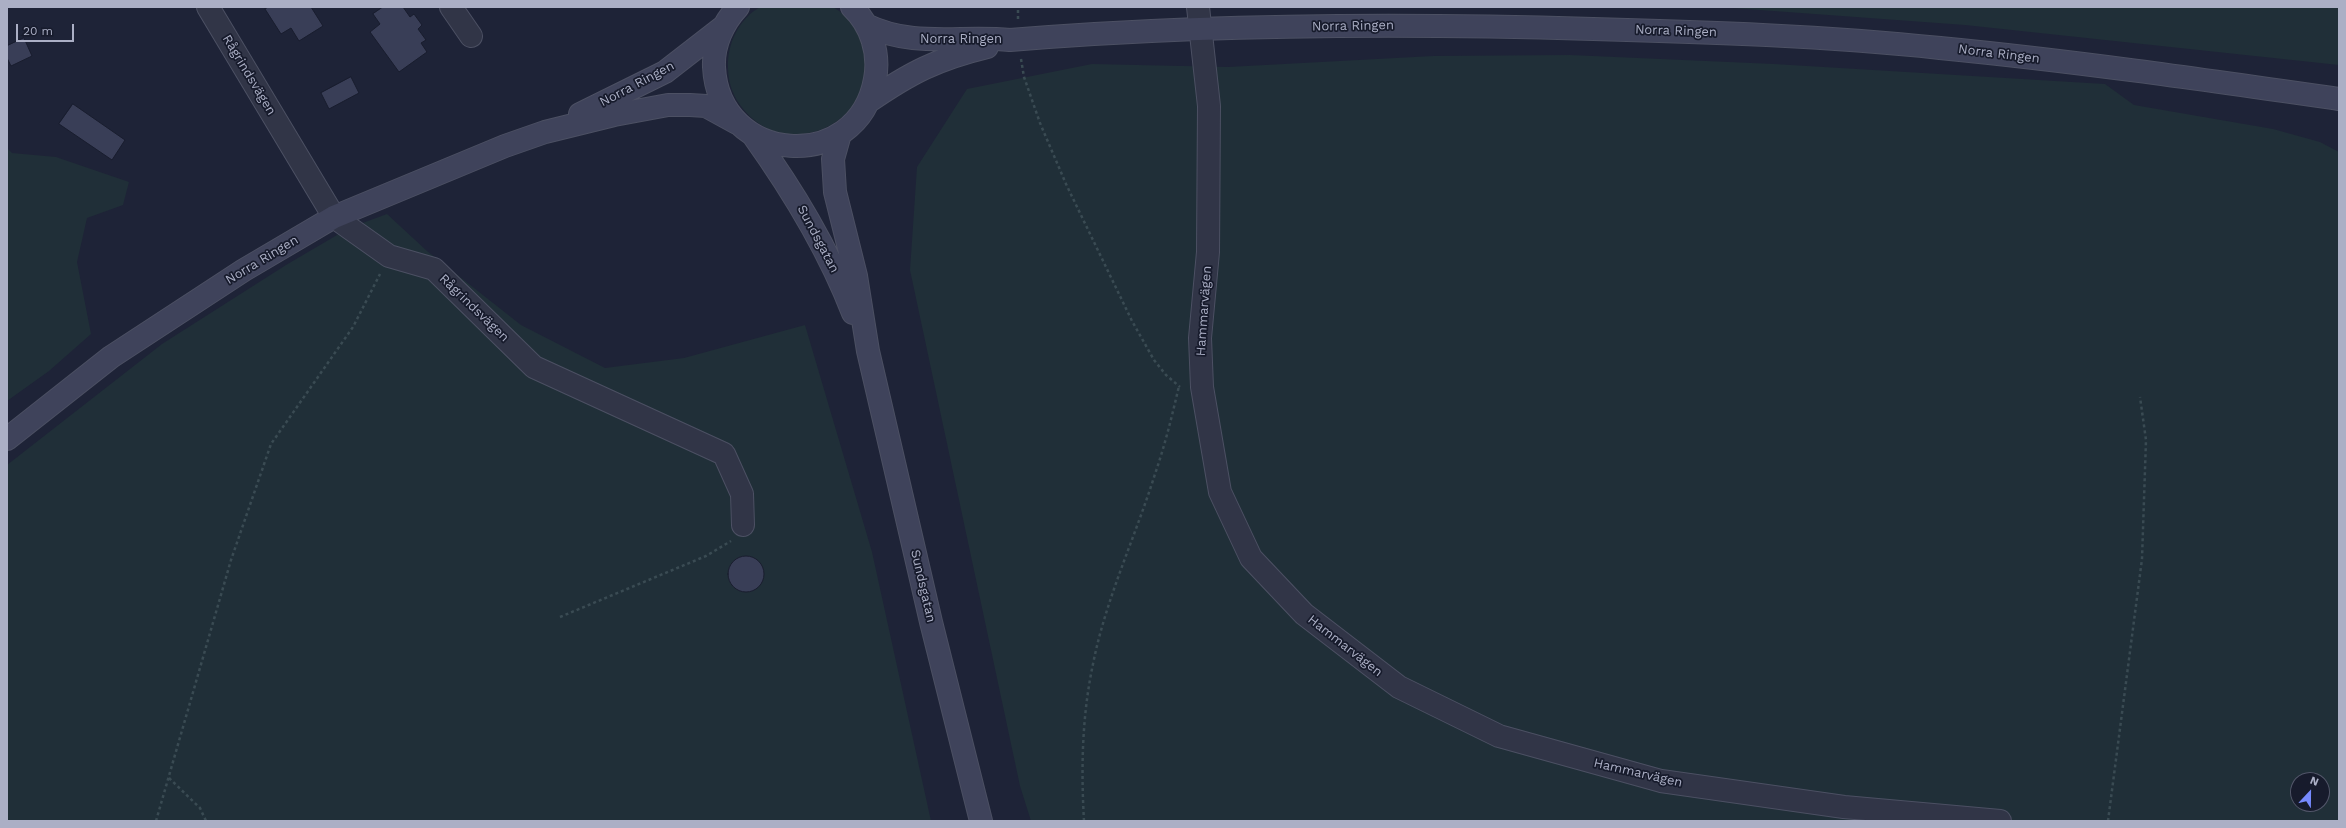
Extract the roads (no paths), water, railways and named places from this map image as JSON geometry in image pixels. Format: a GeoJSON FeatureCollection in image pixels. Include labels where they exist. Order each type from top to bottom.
{"type":"FeatureCollection","features":[{"type":"Feature","properties":{"kind":"main road"},"geometry":{"type":"LineString","coordinates":[[723,27],[738,7]]}},
{"type":"Feature","properties":{"kind":"main road"},"geometry":{"type":"LineString","coordinates":[[852,7],[866,25],[876,55],[877,72],[868,102]]}},
{"type":"Feature","properties":{"kind":"main road","name":"Norra Ringen"},"geometry":{"type":"LineString","coordinates":[[7,439],[111,357],[244,270],[334,217],[505,146],[545,132],[614,115],[668,105],[706,106],[769,143],[787,146],[805,146],[823,142],[840,134],[854,122],[868,102],[895,84],[938,60],[1016,48],[1202,29],[1446,24],[1730,33],[1938,47],[2136,70],[2339,99]]}},
{"type":"Feature","properties":{"kind":"main road","name":"Norra Ringen"},"geometry":{"type":"LineString","coordinates":[[866,25],[882,33],[911,40],[985,37],[1016,48]]}},
{"type":"Feature","properties":{"kind":"main road","name":"Norra Ringen"},"geometry":{"type":"LineString","coordinates":[[545,132],[665,72],[723,27]]}},
{"type":"Feature","properties":{"kind":"main road","name":"Sundsgatan"},"geometry":{"type":"LineString","coordinates":[[723,27],[716,43],[714,77],[726,110],[745,129],[781,174],[820,238],[837,271],[868,351]]}},
{"type":"Feature","properties":{"kind":"main road","name":"Sundsgatan"},"geometry":{"type":"LineString","coordinates":[[840,134],[833,160],[835,192],[856,276],[868,351],[931,622],[981,821]]}},
{"type":"Feature","properties":{"kind":"street","name":"Rågrindsvägen"},"geometry":{"type":"LineString","coordinates":[[208,7],[334,217],[389,256],[434,269],[534,367],[724,454],[742,494],[743,525]]}},
{"type":"Feature","properties":{"kind":"street"},"geometry":{"type":"LineString","coordinates":[[451,7],[471,36]]}},
{"type":"Feature","properties":{"kind":"street","name":"Hammarvägen"},"geometry":{"type":"LineString","coordinates":[[1198,7],[1202,29],[1209,106],[1208,252],[1200,338],[1202,388],[1217,477],[1220,492],[1251,558],[1304,614],[1399,687],[1499,736],[1661,781],[1844,807],[2000,821]]}}]}
